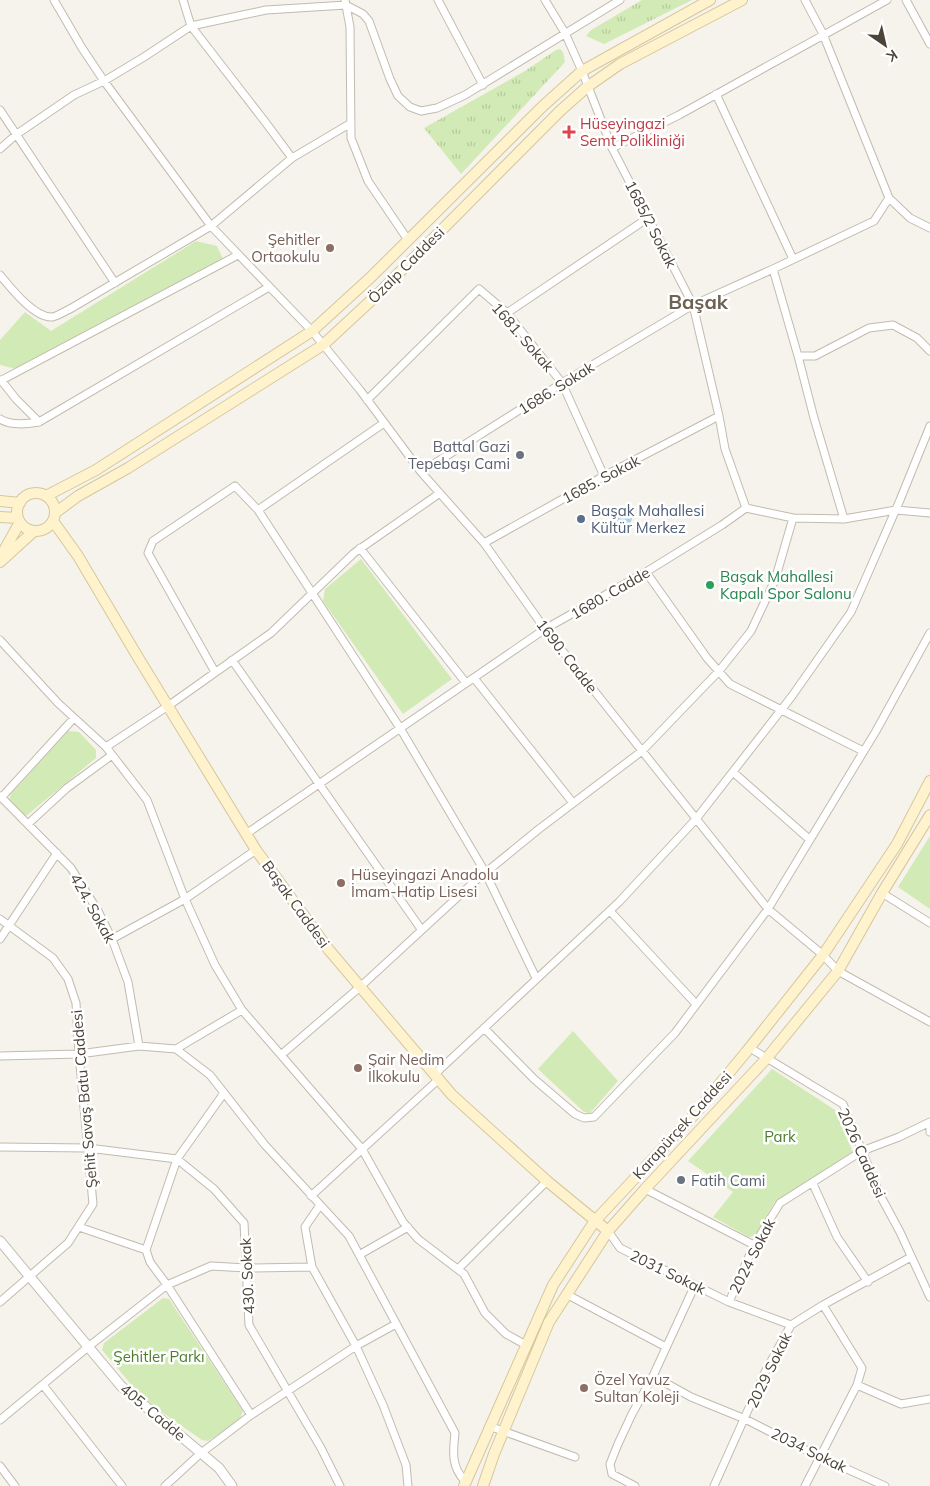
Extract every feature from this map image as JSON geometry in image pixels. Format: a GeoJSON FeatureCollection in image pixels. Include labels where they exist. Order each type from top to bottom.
{"type":"FeatureCollection","features":[{"type":"Feature","properties":{"kind":"main road","name":"Özalp Caddesi"},"geometry":{"type":"LineString","coordinates":[[46,496],[96,470],[312,331],[370,278],[542,106],[582,71],[710,0]]}},
{"type":"Feature","properties":{"kind":"main road","name":"Özalp Caddesi"},"geometry":{"type":"LineString","coordinates":[[54,517],[78,496],[128,468],[323,345],[377,295],[560,111],[587,87],[620,64],[742,0]]}},
{"type":"Feature","properties":{"kind":"main road"},"geometry":{"type":"LineString","coordinates":[[0,560],[34,531],[45,529],[54,517],[53,505],[46,496],[34,494],[28,495],[20,503],[17,513],[24,527],[34,531]]}},
{"type":"Feature","properties":{"kind":"main road"},"geometry":{"type":"LineString","coordinates":[[0,501],[20,503]]}},
{"type":"Feature","properties":{"kind":"main road"},"geometry":{"type":"LineString","coordinates":[[0,517],[19,520]]}},
{"type":"Feature","properties":{"kind":"main road","name":"Başak Caddesi"},"geometry":{"type":"LineString","coordinates":[[54,517],[256,850],[329,950],[452,1095],[594,1222],[608,1231]]}},
{"type":"Feature","properties":{"kind":"main road"},"geometry":{"type":"LineString","coordinates":[[0,560],[19,520]]}},
{"type":"Feature","properties":{"kind":"main road","name":"Karapürçek Caddesi"},"geometry":{"type":"LineString","coordinates":[[465,1484],[489,1426],[553,1285],[594,1222],[693,1116],[750,1048],[823,955],[896,844],[930,781]]}},
{"type":"Feature","properties":{"kind":"main road","name":"Karapürçek Caddesi"},"geometry":{"type":"LineString","coordinates":[[483,1486],[549,1322],[608,1231],[645,1188],[766,1059],[838,971],[882,893],[930,815]]}},
{"type":"Feature","properties":{"kind":"street","name":"1690. Cadde"},"geometry":{"type":"LineString","coordinates":[[54,0],[104,81],[211,226],[312,331],[421,472],[484,543],[545,629],[768,908],[823,955],[838,971],[930,1022]]}},
{"type":"Feature","properties":{"kind":"street"},"geometry":{"type":"LineString","coordinates":[[182,0],[191,26],[292,158]]}},
{"type":"Feature","properties":{"kind":"street"},"geometry":{"type":"LineString","coordinates":[[438,0],[483,85]]}},
{"type":"Feature","properties":{"kind":"street","name":"1685/2 Sokak"},"geometry":{"type":"LineString","coordinates":[[545,0],[565,33],[612,148],[693,305],[725,449],[746,508]]}},
{"type":"Feature","properties":{"kind":"street"},"geometry":{"type":"LineString","coordinates":[[0,149],[17,134],[74,95],[104,81],[191,26],[266,10],[346,3],[363,14],[369,21],[398,96],[410,107],[421,111],[437,108],[483,85],[620,0]]}},
{"type":"Feature","properties":{"kind":"street"},"geometry":{"type":"LineString","coordinates":[[805,0],[823,34],[889,198],[910,218],[930,228]]}},
{"type":"Feature","properties":{"kind":"street"},"geometry":{"type":"LineString","coordinates":[[612,148],[679,115],[886,0]]}},
{"type":"Feature","properties":{"kind":"street"},"geometry":{"type":"LineString","coordinates":[[906,0],[930,44]]}},
{"type":"Feature","properties":{"kind":"street"},"geometry":{"type":"LineString","coordinates":[[346,3],[350,27],[351,138],[368,181],[408,240]]}},
{"type":"Feature","properties":{"kind":"street"},"geometry":{"type":"LineString","coordinates":[[716,94],[793,259]]}},
{"type":"Feature","properties":{"kind":"street"},"geometry":{"type":"LineString","coordinates":[[0,110],[115,283]]}},
{"type":"Feature","properties":{"kind":"street"},"geometry":{"type":"LineString","coordinates":[[0,275],[16,294],[38,313],[52,317],[70,309],[211,226],[292,158],[351,123]]}},
{"type":"Feature","properties":{"kind":"street","name":"1686. Sokak"},"geometry":{"type":"LineString","coordinates":[[421,472],[562,383],[693,305],[874,221],[889,198]]}},
{"type":"Feature","properties":{"kind":"street"},"geometry":{"type":"LineString","coordinates":[[507,313],[648,218]]}},
{"type":"Feature","properties":{"kind":"street"},"geometry":{"type":"LineString","coordinates":[[39,422],[16,399],[1,380],[238,255]]}},
{"type":"Feature","properties":{"kind":"street"},"geometry":{"type":"LineString","coordinates":[[773,269],[844,519]]}},
{"type":"Feature","properties":{"kind":"street"},"geometry":{"type":"LineString","coordinates":[[0,419],[29,424],[39,422],[269,287]]}},
{"type":"Feature","properties":{"kind":"street","name":"1681. Sokak"},"geometry":{"type":"LineString","coordinates":[[367,400],[479,289],[507,313],[562,383],[604,476]]}},
{"type":"Feature","properties":{"kind":"street"},"geometry":{"type":"LineString","coordinates":[[798,356],[815,356],[869,328],[893,324],[916,338],[930,351]]}},
{"type":"Feature","properties":{"kind":"street","name":"1685. Sokak"},"geometry":{"type":"LineString","coordinates":[[484,543],[604,476],[719,416]]}},
{"type":"Feature","properties":{"kind":"street"},"geometry":{"type":"LineString","coordinates":[[258,510],[384,423]]}},
{"type":"Feature","properties":{"kind":"street"},"geometry":{"type":"LineString","coordinates":[[311,1196],[437,1077],[536,978],[610,911],[696,819],[734,772],[782,710],[851,612],[896,510],[930,426]]}},
{"type":"Feature","properties":{"kind":"street"},"geometry":{"type":"LineString","coordinates":[[215,672],[148,553],[153,541],[235,486],[258,510],[400,728],[486,872],[536,978]]}},
{"type":"Feature","properties":{"kind":"street"},"geometry":{"type":"LineString","coordinates":[[106,747],[168,706],[271,633],[360,548],[440,493]]}},
{"type":"Feature","properties":{"kind":"street"},"geometry":{"type":"LineString","coordinates":[[746,508],[793,518],[844,519],[896,510],[930,514]]}},
{"type":"Feature","properties":{"kind":"street","name":"1680. Cadde"},"geometry":{"type":"LineString","coordinates":[[246,834],[545,629],[646,572],[746,508]]}},
{"type":"Feature","properties":{"kind":"street"},"geometry":{"type":"LineString","coordinates":[[281,1055],[360,987],[421,929],[486,872],[642,751],[719,671],[751,631],[776,580],[793,518]]}},
{"type":"Feature","properties":{"kind":"street"},"geometry":{"type":"LineString","coordinates":[[360,548],[466,683]]}},
{"type":"Feature","properties":{"kind":"street"},"geometry":{"type":"LineString","coordinates":[[646,572],[707,658],[730,684],[864,751]]}},
{"type":"Feature","properties":{"kind":"street"},"geometry":{"type":"LineString","coordinates":[[484,1028],[534,1079],[575,1114],[584,1118],[594,1116],[675,1033],[768,908],[864,751],[930,632]]}},
{"type":"Feature","properties":{"kind":"street"},"geometry":{"type":"LineString","coordinates":[[0,640],[58,703],[106,747],[147,800],[185,899],[216,965],[242,1010],[362,1149],[403,1222],[418,1238],[464,1274],[485,1314],[506,1334],[526,1345]]}},
{"type":"Feature","properties":{"kind":"street"},"geometry":{"type":"LineString","coordinates":[[232,660],[421,929]]}},
{"type":"Feature","properties":{"kind":"street"},"geometry":{"type":"LineString","coordinates":[[474,678],[573,804]]}},
{"type":"Feature","properties":{"kind":"street"},"geometry":{"type":"LineString","coordinates":[[1,797],[74,718]]}},
{"type":"Feature","properties":{"kind":"street"},"geometry":{"type":"LineString","coordinates":[[28,824],[67,788],[112,755]]}},
{"type":"Feature","properties":{"kind":"street"},"geometry":{"type":"LineString","coordinates":[[734,772],[809,839]]}},
{"type":"Feature","properties":{"kind":"street","name":"424. Sokak"},"geometry":{"type":"LineString","coordinates":[[1,797],[57,853],[76,876],[98,911],[112,939],[128,982],[138,1046]]}},
{"type":"Feature","properties":{"kind":"street"},"geometry":{"type":"LineString","coordinates":[[112,939],[185,899],[256,850]]}},
{"type":"Feature","properties":{"kind":"street"},"geometry":{"type":"LineString","coordinates":[[0,939],[57,853]]}},
{"type":"Feature","properties":{"kind":"street"},"geometry":{"type":"LineString","coordinates":[[882,893],[930,923]]}},
{"type":"Feature","properties":{"kind":"street"},"geometry":{"type":"LineString","coordinates":[[610,911],[696,1004]]}},
{"type":"Feature","properties":{"kind":"street","name":"Şehit Savaş Batu Caddesi"},"geometry":{"type":"LineString","coordinates":[[0,919],[53,958],[68,979],[76,1003],[78,1054],[93,1204],[68,1243],[0,1302]]}},
{"type":"Feature","properties":{"kind":"street"},"geometry":{"type":"LineString","coordinates":[[176,1049],[242,1010]]}},
{"type":"Feature","properties":{"kind":"street"},"geometry":{"type":"LineString","coordinates":[[0,1056],[78,1054],[138,1046],[176,1049],[210,1075],[265,1145],[349,1236],[455,1433],[453,1458],[458,1474],[465,1484]]}},
{"type":"Feature","properties":{"kind":"street","name":"2026 Caddesi"},"geometry":{"type":"LineString","coordinates":[[750,1048],[843,1104],[880,1195],[900,1232],[930,1297]]}},
{"type":"Feature","properties":{"kind":"street"},"geometry":{"type":"LineString","coordinates":[[224,1093],[177,1159],[146,1250],[150,1262],[252,1415]]}},
{"type":"Feature","properties":{"kind":"street","name":"2024 Sokak"},"geometry":{"type":"LineString","coordinates":[[728,1302],[754,1245],[780,1203],[813,1184],[862,1151],[899,1137],[930,1122]]}},
{"type":"Feature","properties":{"kind":"street"},"geometry":{"type":"LineString","coordinates":[[930,1127],[930,1132]]}},
{"type":"Feature","properties":{"kind":"street"},"geometry":{"type":"LineString","coordinates":[[0,1147],[88,1148],[177,1159]]}},
{"type":"Feature","properties":{"kind":"street","name":"430. Sokak"},"geometry":{"type":"LineString","coordinates":[[177,1159],[214,1188],[244,1223],[249,1325],[322,1448],[340,1486]]}},
{"type":"Feature","properties":{"kind":"street"},"geometry":{"type":"LineString","coordinates":[[458,1269],[547,1181]]}},
{"type":"Feature","properties":{"kind":"street"},"geometry":{"type":"LineString","coordinates":[[813,1184],[837,1236],[868,1282]]}},
{"type":"Feature","properties":{"kind":"street"},"geometry":{"type":"LineString","coordinates":[[645,1188],[754,1245]]}},
{"type":"Feature","properties":{"kind":"street"},"geometry":{"type":"LineString","coordinates":[[320,1205],[305,1227],[312,1267],[356,1346],[382,1405],[406,1465],[408,1486]]}},
{"type":"Feature","properties":{"kind":"street"},"geometry":{"type":"LineString","coordinates":[[79,1227],[146,1250]]}},
{"type":"Feature","properties":{"kind":"street"},"geometry":{"type":"LineString","coordinates":[[359,1255],[408,1227]]}},
{"type":"Feature","properties":{"kind":"street","name":"2031 Sokak"},"geometry":{"type":"LineString","coordinates":[[608,1231],[620,1248],[728,1302],[791,1325]]}},
{"type":"Feature","properties":{"kind":"street","name":"405. Cadde"},"geometry":{"type":"LineString","coordinates":[[0,1242],[121,1386],[219,1468],[232,1486]]}},
{"type":"Feature","properties":{"kind":"street","name":"2029 Sokak"},"geometry":{"type":"LineString","coordinates":[[714,1486],[765,1372],[791,1325],[823,1305],[911,1257]]}},
{"type":"Feature","properties":{"kind":"street"},"geometry":{"type":"LineString","coordinates":[[0,1420],[42,1384],[167,1285],[211,1266],[247,1268],[312,1267]]}},
{"type":"Feature","properties":{"kind":"street"},"geometry":{"type":"LineString","coordinates":[[635,1486],[612,1474],[610,1464],[632,1414],[653,1376],[695,1285]]}},
{"type":"Feature","properties":{"kind":"street"},"geometry":{"type":"LineString","coordinates":[[568,1295],[666,1347]]}},
{"type":"Feature","properties":{"kind":"street"},"geometry":{"type":"LineString","coordinates":[[805,1486],[857,1385],[862,1368],[823,1305]]}},
{"type":"Feature","properties":{"kind":"street"},"geometry":{"type":"LineString","coordinates":[[165,1486],[201,1453],[252,1415],[356,1346],[396,1324]]}},
{"type":"Feature","properties":{"kind":"street","name":"2034 Sokak"},"geometry":{"type":"LineString","coordinates":[[653,1376],[691,1397],[745,1419],[885,1486]]}},
{"type":"Feature","properties":{"kind":"street"},"geometry":{"type":"LineString","coordinates":[[42,1384],[122,1486]]}},
{"type":"Feature","properties":{"kind":"street"},"geometry":{"type":"LineString","coordinates":[[857,1385],[901,1404],[930,1399]]}},
{"type":"Feature","properties":{"kind":"street"},"geometry":{"type":"LineString","coordinates":[[489,1426],[575,1456]]}},
{"type":"Feature","properties":{"kind":"street"},"geometry":{"type":"LineString","coordinates":[[0,1466],[11,1485]]}},
{"type":"Feature","properties":{"kind":"green space"},"geometry":{"type":"Polygon","coordinates":[[[642,0],[692,0],[604,44],[586,36],[591,30],[642,0]]]}},
{"type":"Feature","properties":{"kind":"green space"},"geometry":{"type":"Polygon","coordinates":[[[560,49],[563,52],[565,62],[461,174],[424,128],[560,49]]]}},
{"type":"Feature","properties":{"kind":"green space"},"geometry":{"type":"Polygon","coordinates":[[[196,241],[217,246],[223,259],[16,369],[0,365],[0,340],[25,312],[51,331],[196,241]]]}},
{"type":"Feature","properties":{"kind":"green space"},"geometry":{"type":"Polygon","coordinates":[[[361,559],[452,679],[403,714],[323,601],[325,589],[361,559]]]}},
{"type":"Feature","properties":{"kind":"green space"},"geometry":{"type":"Polygon","coordinates":[[[68,731],[79,732],[96,750],[96,758],[26,816],[11,804],[9,800],[11,794],[68,731]]]}},
{"type":"Feature","properties":{"kind":"green space"},"geometry":{"type":"Polygon","coordinates":[[[930,836],[930,909],[898,887],[930,836]]]}},
{"type":"Feature","properties":{"kind":"green space"},"geometry":{"type":"Polygon","coordinates":[[[573,1031],[618,1081],[590,1113],[584,1112],[538,1069],[573,1031]]]}},
{"type":"Feature","properties":{"kind":"green space","name":"Park"},"geometry":{"type":"Polygon","coordinates":[[[772,1069],[835,1110],[853,1152],[774,1203],[755,1236],[749,1237],[713,1217],[733,1192],[688,1161],[772,1069]]]}},
{"type":"Feature","properties":{"kind":"green space","name":"Şehitler Parkı"},"geometry":{"type":"Polygon","coordinates":[[[163,1298],[169,1299],[243,1411],[239,1421],[208,1441],[202,1440],[156,1408],[135,1389],[102,1350],[104,1343],[163,1298]]]}},
{"type":"Feature","properties":{"kind":"water"},"geometry":{"type":"Polygon","coordinates":[[[624,510],[630,512],[632,518],[630,524],[624,526],[618,524],[616,518],[618,512],[624,510]]]}},
{"type":"Feature","properties":{"kind":"place","name":"Hüseyingazi Semt Polikliniği"},"geometry":{"type":"Point","coordinates":[569,132]}},
{"type":"Feature","properties":{"kind":"place","name":"Şehitler Ortaokulu"},"geometry":{"type":"Point","coordinates":[330,248]}},
{"type":"Feature","properties":{"kind":"place","name":"Battal Gazi Tepebaşı Cami"},"geometry":{"type":"Point","coordinates":[520,455]}},
{"type":"Feature","properties":{"kind":"place","name":"Başak Mahallesi Kültür Merkez"},"geometry":{"type":"Point","coordinates":[581,519]}},
{"type":"Feature","properties":{"kind":"place","name":"Başak Mahallesi Kapalı Spor Salonu"},"geometry":{"type":"Point","coordinates":[710,585]}},
{"type":"Feature","properties":{"kind":"place","name":"Hüseyingazi Anadolu İmam-Hatip Lisesi"},"geometry":{"type":"Point","coordinates":[341,883]}},
{"type":"Feature","properties":{"kind":"place","name":"Şair Nedim İlkokulu"},"geometry":{"type":"Point","coordinates":[358,1068]}},
{"type":"Feature","properties":{"kind":"place","name":"Fatih Cami"},"geometry":{"type":"Point","coordinates":[681,1180]}},
{"type":"Feature","properties":{"kind":"place","name":"Özel Yavuz Sultan Koleji"},"geometry":{"type":"Point","coordinates":[584,1388]}},
{"type":"Feature","properties":{"kind":"district","name":"Başak"},"geometry":{"type":"Point","coordinates":[698,301]}}]}
